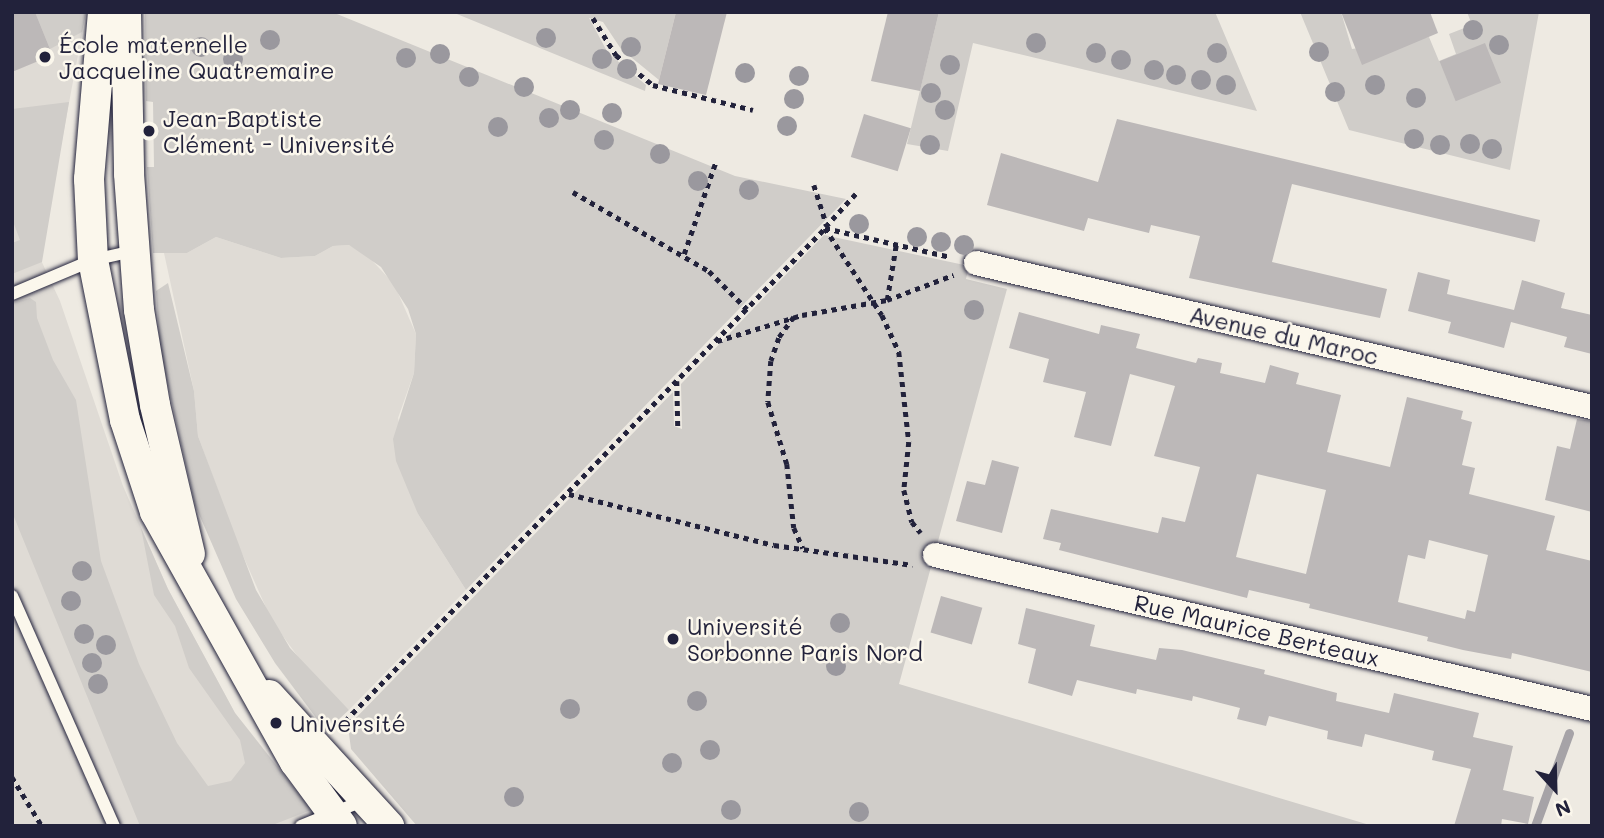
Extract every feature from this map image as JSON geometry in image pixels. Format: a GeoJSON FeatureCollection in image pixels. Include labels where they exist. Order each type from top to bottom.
{"type":"FeatureCollection","features":[{"type":"Feature","properties":{"kind":"street"},"geometry":{"type":"LineString","coordinates":[[103,12],[89,179],[93,260],[125,420],[155,512],[236,663],[295,762],[337,819]]}},
{"type":"Feature","properties":{"kind":"street"},"geometry":{"type":"LineString","coordinates":[[126,12],[133,250],[155,405],[200,595]]}},
{"type":"Feature","properties":{"kind":"street","name":"Avenue du Maroc"},"geometry":{"type":"LineString","coordinates":[[976,263],[1592,407]]}},
{"type":"Feature","properties":{"kind":"street","name":"Rue Maurice Berteaux"},"geometry":{"type":"LineString","coordinates":[[935,555],[1585,708]]}},
{"type":"Feature","properties":{"kind":"street"},"geometry":{"type":"LineString","coordinates":[[236,663],[318,745],[389,826]]}},
{"type":"Feature","properties":{"kind":"lane"},"geometry":{"type":"LineString","coordinates":[[12,294],[93,260],[133,250]]}},
{"type":"Feature","properties":{"kind":"lane"},"geometry":{"type":"LineString","coordinates":[[12,596],[114,826]]}},
{"type":"Feature","properties":{"kind":"lane"},"geometry":{"type":"LineString","coordinates":[[301,826],[337,819],[365,800]]}},
{"type":"Feature","properties":{"kind":"path"},"geometry":{"type":"LineString","coordinates":[[593,18],[616,55],[653,85],[753,110]]}},
{"type":"Feature","properties":{"kind":"path"},"geometry":{"type":"LineString","coordinates":[[684,254],[716,161]]}},
{"type":"Feature","properties":{"kind":"path"},"geometry":{"type":"LineString","coordinates":[[568,494],[803,549],[896,565],[914,565],[935,555],[912,522],[905,499],[909,442],[902,368],[891,331],[826,227],[814,185]]}},
{"type":"Feature","properties":{"kind":"path"},"geometry":{"type":"LineString","coordinates":[[573,192],[684,254],[709,271],[747,309]]}},
{"type":"Feature","properties":{"kind":"path"},"geometry":{"type":"LineString","coordinates":[[318,745],[568,494],[856,194]]}},
{"type":"Feature","properties":{"kind":"path"},"geometry":{"type":"LineString","coordinates":[[826,227],[976,263]]}},
{"type":"Feature","properties":{"kind":"path"},"geometry":{"type":"LineString","coordinates":[[887,300],[896,245]]}},
{"type":"Feature","properties":{"kind":"path"},"geometry":{"type":"LineString","coordinates":[[716,341],[795,316],[887,300],[976,263]]}},
{"type":"Feature","properties":{"kind":"path"},"geometry":{"type":"LineString","coordinates":[[795,316],[779,338],[771,361],[768,402],[787,464],[794,528],[803,549]]}},
{"type":"Feature","properties":{"kind":"path"},"geometry":{"type":"LineString","coordinates":[[677,381],[678,428]]}},
{"type":"Feature","properties":{"kind":"path"},"geometry":{"type":"LineString","coordinates":[[12,777],[42,826]]}},
{"type":"Feature","properties":{"kind":"shaded area"},"geometry":{"type":"Polygon","coordinates":[[[12,12],[86,12],[40,258],[60,301],[123,486],[168,589],[235,713],[325,826],[12,826],[12,12]]]}},
{"type":"Feature","properties":{"kind":"shaded area"},"geometry":{"type":"Polygon","coordinates":[[[35,12],[86,12],[82,32],[50,49],[35,12]]]}},
{"type":"Feature","properties":{"kind":"shaded area"},"geometry":{"type":"Polygon","coordinates":[[[145,12],[332,12],[735,176],[846,199],[466,590],[418,514],[396,461],[393,439],[414,373],[416,334],[408,309],[381,267],[349,245],[333,246],[315,256],[281,258],[216,237],[187,253],[153,253],[147,167],[154,167],[153,102],[146,101],[145,12]]]}},
{"type":"Feature","properties":{"kind":"shaded area"},"geometry":{"type":"Polygon","coordinates":[[[452,12],[676,12],[659,80],[621,49],[603,22],[589,18],[608,53],[646,85],[645,91],[452,12]]]}},
{"type":"Feature","properties":{"kind":"shaded area"},"geometry":{"type":"Polygon","coordinates":[[[939,12],[1215,12],[1257,111],[973,43],[948,151],[907,144],[939,12]]]}},
{"type":"Feature","properties":{"kind":"shaded area"},"geometry":{"type":"Polygon","coordinates":[[[1300,12],[1341,12],[1352,49],[1429,37],[1439,61],[1456,54],[1449,34],[1472,25],[1467,12],[1539,12],[1510,170],[1349,130],[1300,12]]]}},
{"type":"Feature","properties":{"kind":"shaded area"},"geometry":{"type":"Polygon","coordinates":[[[69,102],[42,262],[12,274],[12,243],[20,240],[12,219],[12,109],[69,102]]]}},
{"type":"Feature","properties":{"kind":"shaded area","name":"Université Sorbonne Paris Nord"},"geometry":{"type":"Polygon","coordinates":[[[824,235],[969,266],[966,279],[1007,289],[899,684],[1373,826],[417,826],[351,749],[348,726],[673,392],[674,426],[682,429],[681,384],[824,235]]]}},
{"type":"Feature","properties":{"kind":"shaded area"},"geometry":{"type":"Polygon","coordinates":[[[216,237],[281,258],[315,256],[333,246],[349,245],[365,253],[394,284],[416,334],[414,373],[398,418],[418,514],[466,590],[349,710],[309,672],[272,621],[236,540],[198,436],[194,391],[164,253],[187,253],[216,237]]]}},
{"type":"Feature","properties":{"kind":"shaded area"},"geometry":{"type":"Polygon","coordinates":[[[168,283],[194,391],[198,436],[256,590],[290,648],[349,710],[326,731],[275,663],[236,599],[195,505],[160,350],[156,291],[168,283]]]}},
{"type":"Feature","properties":{"kind":"shaded area"},"geometry":{"type":"Polygon","coordinates":[[[30,298],[36,302],[37,318],[53,360],[76,400],[101,561],[139,664],[177,743],[208,786],[231,781],[245,763],[240,740],[189,668],[175,626],[154,595],[141,528],[168,589],[235,713],[311,810],[270,826],[140,826],[12,512],[12,303],[30,298]]]}},
{"type":"Feature","properties":{"kind":"building"},"geometry":{"type":"Polygon","coordinates":[[[12,12],[35,12],[50,49],[45,51],[48,57],[12,72],[12,12]]]}},
{"type":"Feature","properties":{"kind":"building"},"geometry":{"type":"Polygon","coordinates":[[[676,12],[727,12],[706,95],[658,84],[676,12]]]}},
{"type":"Feature","properties":{"kind":"building"},"geometry":{"type":"Polygon","coordinates":[[[888,12],[939,12],[920,91],[871,81],[888,12]]]}},
{"type":"Feature","properties":{"kind":"building"},"geometry":{"type":"Polygon","coordinates":[[[1341,12],[1430,12],[1438,33],[1362,65],[1341,12]]]}},
{"type":"Feature","properties":{"kind":"building"},"geometry":{"type":"Polygon","coordinates":[[[1485,43],[1501,83],[1456,101],[1440,61],[1485,43]]]}},
{"type":"Feature","properties":{"kind":"building"},"geometry":{"type":"Polygon","coordinates":[[[864,114],[911,128],[898,171],[851,157],[864,114]]]}},
{"type":"Feature","properties":{"kind":"building"},"geometry":{"type":"Polygon","coordinates":[[[1117,119],[1540,220],[1535,242],[1292,184],[1272,262],[1387,289],[1380,318],[1189,278],[1200,236],[1151,225],[1149,233],[1088,218],[1084,231],[987,205],[1001,153],[1098,182],[1117,119]]]}},
{"type":"Feature","properties":{"kind":"building"},"geometry":{"type":"Polygon","coordinates":[[[1418,272],[1450,280],[1447,294],[1514,310],[1522,280],[1565,293],[1561,308],[1592,315],[1592,354],[1564,347],[1567,337],[1511,322],[1504,348],[1448,333],[1451,322],[1408,311],[1418,272]]]}},
{"type":"Feature","properties":{"kind":"building"},"geometry":{"type":"Polygon","coordinates":[[[1019,312],[1099,334],[1101,325],[1140,334],[1136,348],[1196,363],[1198,358],[1222,363],[1220,373],[1265,383],[1270,365],[1299,373],[1296,384],[1341,395],[1327,452],[1390,467],[1407,397],[1463,411],[1461,419],[1472,422],[1462,465],[1475,468],[1469,494],[1555,516],[1546,550],[1592,561],[1592,672],[1512,653],[1511,659],[1463,650],[1427,641],[1428,637],[1309,608],[1310,604],[1249,590],[1247,598],[1059,550],[1061,543],[1043,539],[1051,509],[1158,533],[1162,517],[1185,522],[1200,467],[1154,456],[1175,386],[1130,374],[1111,446],[1074,437],[1086,392],[1043,382],[1049,359],[1009,348],[1019,312]],[[1257,474],[1236,557],[1306,574],[1326,490],[1257,474]],[[1429,540],[1425,559],[1408,555],[1398,602],[1465,619],[1467,610],[1475,612],[1488,555],[1429,540]]]}},
{"type":"Feature","properties":{"kind":"building"},"geometry":{"type":"Polygon","coordinates":[[[1577,419],[1592,421],[1592,512],[1545,500],[1557,446],[1570,449],[1577,419]]]}},
{"type":"Feature","properties":{"kind":"building"},"geometry":{"type":"Polygon","coordinates":[[[992,460],[1019,467],[1002,533],[956,521],[967,481],[985,485],[992,460]]]}},
{"type":"Feature","properties":{"kind":"building"},"geometry":{"type":"Polygon","coordinates":[[[941,596],[982,608],[972,644],[931,633],[941,596]]]}},
{"type":"Feature","properties":{"kind":"building"},"geometry":{"type":"Polygon","coordinates":[[[1026,608],[1095,625],[1090,646],[1156,660],[1159,648],[1182,650],[1265,670],[1264,674],[1337,693],[1336,701],[1389,713],[1394,693],[1479,713],[1473,737],[1513,746],[1503,790],[1534,797],[1528,824],[1502,819],[1501,826],[1454,826],[1471,769],[1432,760],[1434,751],[1365,734],[1362,747],[1327,739],[1328,731],[1269,716],[1266,726],[1237,719],[1240,708],[1193,696],[1192,701],[1137,689],[1136,694],[1077,680],[1072,696],[1028,683],[1036,649],[1018,644],[1026,608]]]}},
{"type":"Feature","properties":{"kind":"waterway"},"geometry":{"type":"LineString","coordinates":[[1535,826],[1569,733]]}},
{"type":"Feature","properties":{"kind":"place","name":"École maternelle Jacqueline Quatremaire"},"geometry":{"type":"Point","coordinates":[45,57]}},
{"type":"Feature","properties":{"kind":"place","name":"Jean-Baptiste Clément - Université"},"geometry":{"type":"Point","coordinates":[149,131]}},
{"type":"Feature","properties":{"kind":"place","name":"Université Sorbonne Paris Nord"},"geometry":{"type":"Point","coordinates":[673,639]}},
{"type":"Feature","properties":{"kind":"place","name":"Université"},"geometry":{"type":"Point","coordinates":[276,723]}}]}
